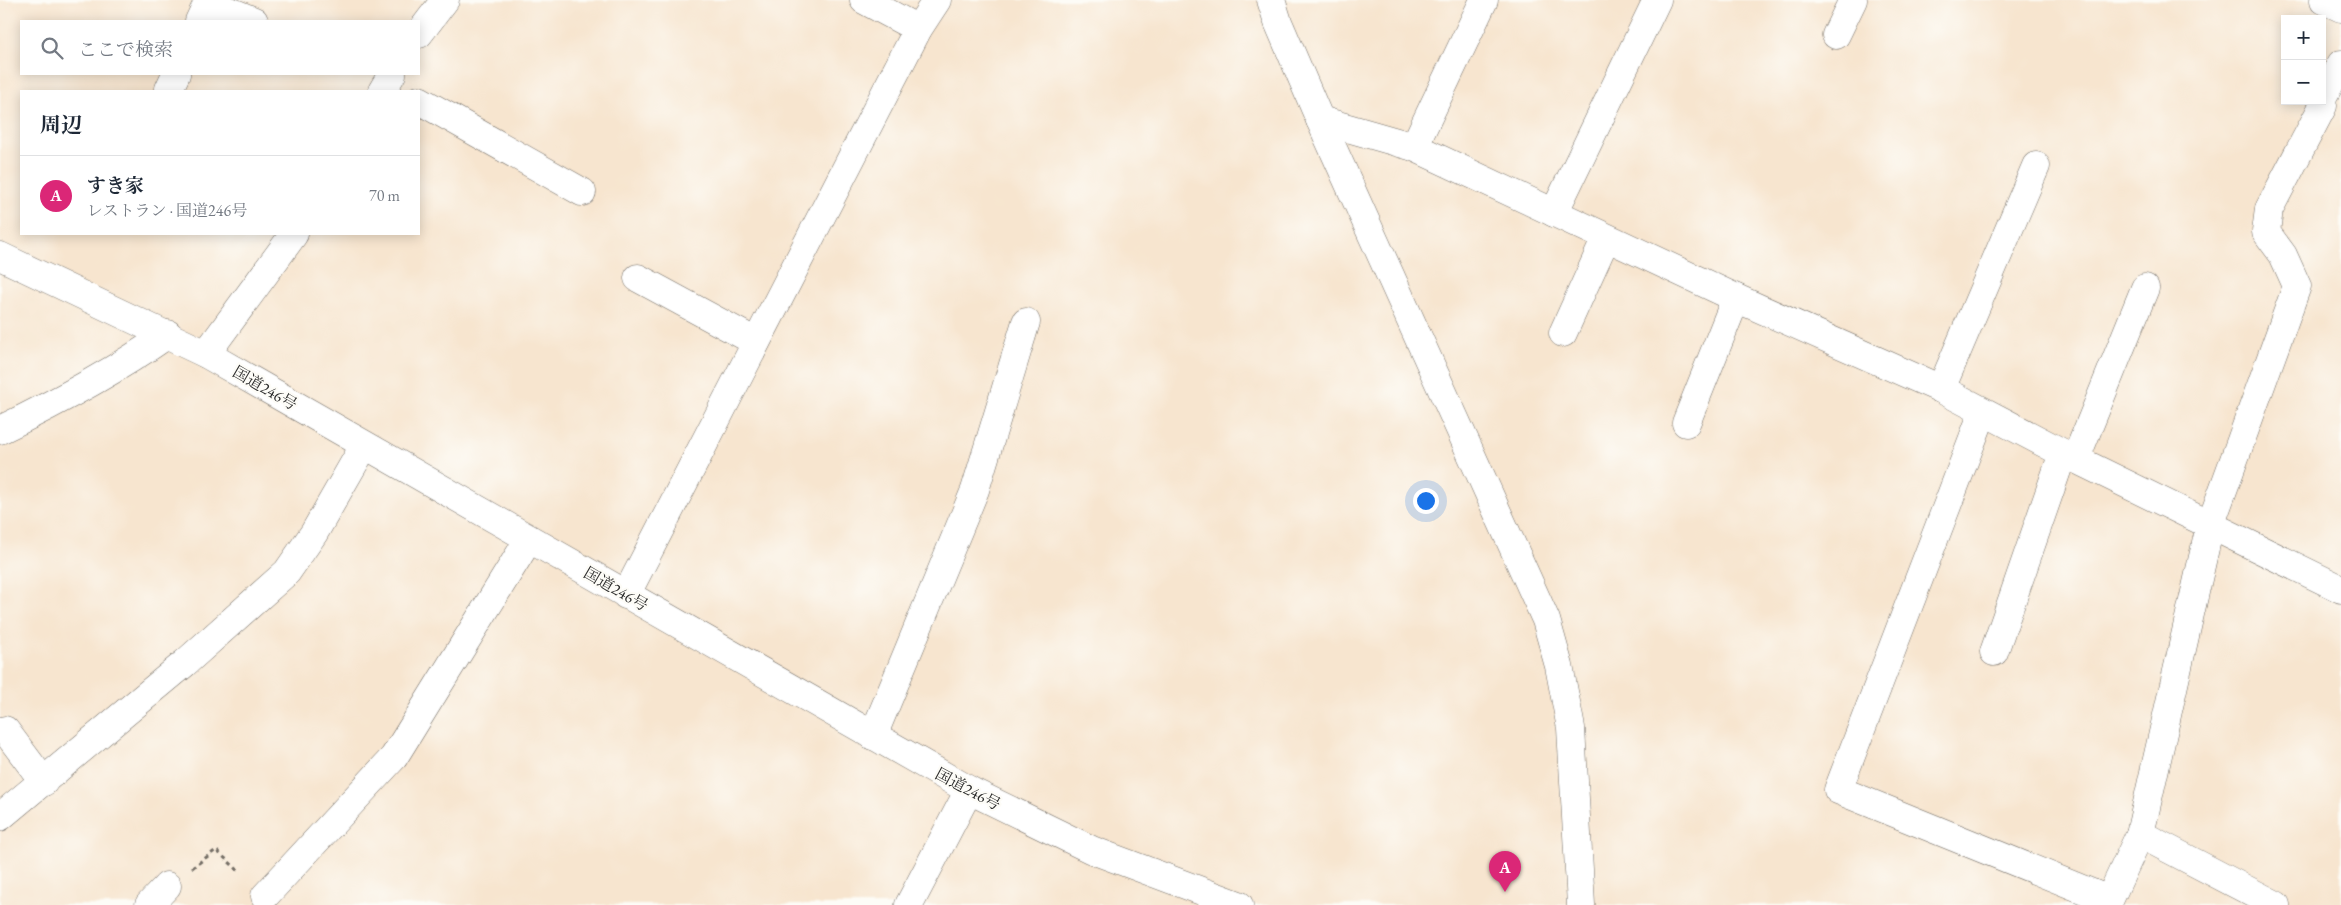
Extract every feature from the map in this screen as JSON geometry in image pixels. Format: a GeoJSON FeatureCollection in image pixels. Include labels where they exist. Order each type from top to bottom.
{"type":"FeatureCollection","features":[{"type":"Feature","properties":{"kind":"main road"},"geometry":{"type":"LineString","coordinates":[[420,33],[445,0]]}},
{"type":"Feature","properties":{"kind":"main road"},"geometry":{"type":"LineString","coordinates":[[864,0],[918,29]]}},
{"type":"Feature","properties":{"kind":"main road"},"geometry":{"type":"LineString","coordinates":[[626,595],[918,29],[937,0]]}},
{"type":"Feature","properties":{"kind":"main road"},"geometry":{"type":"LineString","coordinates":[[1272,0],[1278,22],[1320,120],[1546,620],[1560,666],[1571,728],[1581,905]]}},
{"type":"Feature","properties":{"kind":"main road"},"geometry":{"type":"LineString","coordinates":[[1414,147],[1484,0]]}},
{"type":"Feature","properties":{"kind":"main road"},"geometry":{"type":"LineString","coordinates":[[1554,213],[1657,0]]}},
{"type":"Feature","properties":{"kind":"main road"},"geometry":{"type":"LineString","coordinates":[[1836,35],[1853,0]]}},
{"type":"Feature","properties":{"kind":"main road"},"geometry":{"type":"LineString","coordinates":[[2324,0],[2341,8]]}},
{"type":"Feature","properties":{"kind":"main road"},"geometry":{"type":"LineString","coordinates":[[199,20],[208,2],[252,20]]}},
{"type":"Feature","properties":{"kind":"main road"},"geometry":{"type":"LineString","coordinates":[[2326,92],[2341,64]]}},
{"type":"Feature","properties":{"kind":"main road"},"geometry":{"type":"LineString","coordinates":[[420,101],[582,192]]}},
{"type":"Feature","properties":{"kind":"main road"},"geometry":{"type":"LineString","coordinates":[[1983,412],[1838,790],[2108,902],[2140,834],[2210,526],[2297,286],[2283,255],[2266,232],[2269,209],[2324,105]]}},
{"type":"Feature","properties":{"kind":"main road"},"geometry":{"type":"LineString","coordinates":[[1320,120],[1414,147],[1736,298],[1941,389],[2210,526],[2340,585]]}},
{"type":"Feature","properties":{"kind":"main road"},"geometry":{"type":"LineString","coordinates":[[1941,389],[2036,166]]}},
{"type":"Feature","properties":{"kind":"main road"},"geometry":{"type":"LineString","coordinates":[[206,354],[293,235]]}},
{"type":"Feature","properties":{"kind":"main road"},"geometry":{"type":"LineString","coordinates":[[1563,333],[1606,238]]}},
{"type":"Feature","properties":{"kind":"main road","name":"国道246号"},"geometry":{"type":"LineString","coordinates":[[0,256],[168,334],[206,354],[968,790],[1092,850],[1239,905]]}},
{"type":"Feature","properties":{"kind":"main road"},"geometry":{"type":"LineString","coordinates":[[638,278],[756,342]]}},
{"type":"Feature","properties":{"kind":"main road"},"geometry":{"type":"LineString","coordinates":[[1994,652],[2069,455],[2145,288]]}},
{"type":"Feature","properties":{"kind":"main road"},"geometry":{"type":"LineString","coordinates":[[1686,423],[1736,298]]}},
{"type":"Feature","properties":{"kind":"main road"},"geometry":{"type":"LineString","coordinates":[[873,736],[975,490],[1026,322]]}},
{"type":"Feature","properties":{"kind":"main road"},"geometry":{"type":"LineString","coordinates":[[0,430],[124,363],[168,334]]}},
{"type":"Feature","properties":{"kind":"main road"},"geometry":{"type":"LineString","coordinates":[[0,817],[185,663],[287,572],[314,533],[364,446]]}},
{"type":"Feature","properties":{"kind":"main road"},"geometry":{"type":"LineString","coordinates":[[265,896],[394,757],[529,539]]}},
{"type":"Feature","properties":{"kind":"main road"},"geometry":{"type":"LineString","coordinates":[[5,730],[44,782]]}},
{"type":"Feature","properties":{"kind":"main road"},"geometry":{"type":"LineString","coordinates":[[909,905],[968,790]]}},
{"type":"Feature","properties":{"kind":"main road"},"geometry":{"type":"LineString","coordinates":[[2140,834],[2276,905]]}},
{"type":"Feature","properties":{"kind":"main road"},"geometry":{"type":"LineString","coordinates":[[149,905],[168,886]]}},
{"type":"Feature","properties":{"kind":"path"},"geometry":{"type":"LineString","coordinates":[[168,886],[216,850],[265,896]]}},
{"type":"Feature","properties":{"kind":"place","name":"すき家"},"geometry":{"type":"Point","coordinates":[1505,892]}}]}
